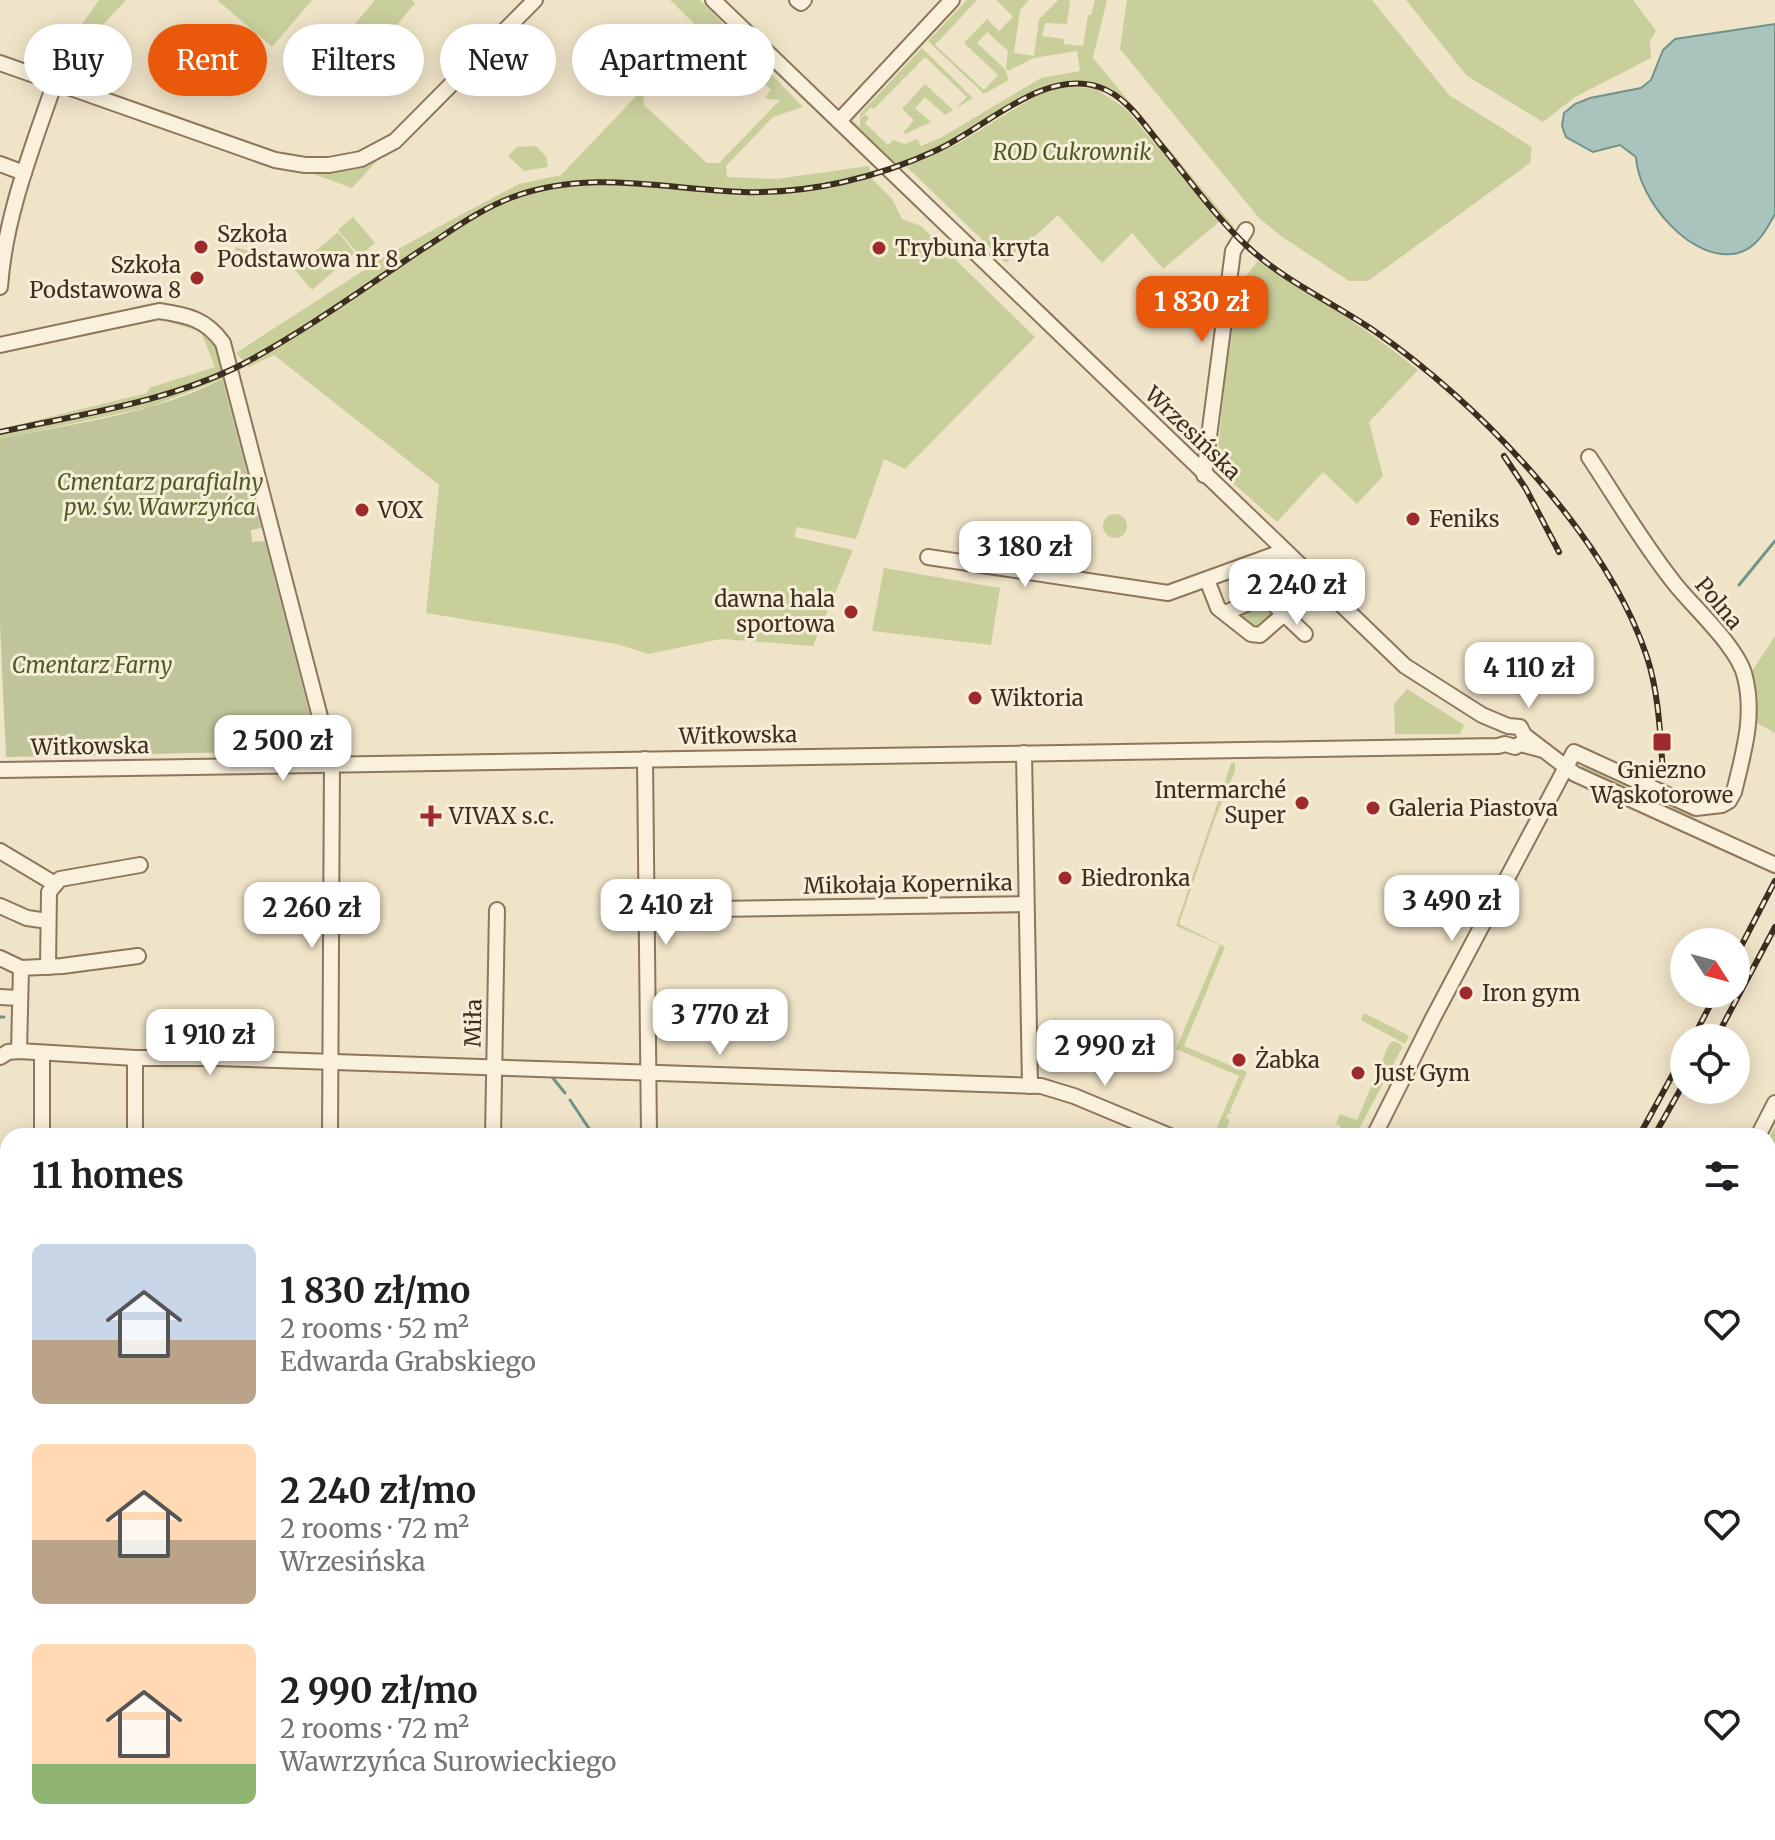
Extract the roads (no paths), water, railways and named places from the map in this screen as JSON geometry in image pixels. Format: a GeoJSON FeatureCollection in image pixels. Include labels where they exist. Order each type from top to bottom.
{"type":"FeatureCollection","features":[{"type":"Feature","properties":{"kind":"street"},"geometry":{"type":"LineString","coordinates":[[96,96],[290,163],[329,165],[351,161],[395,141],[535,0]]}},
{"type":"Feature","properties":{"kind":"street","name":"Wrzesińska"},"geometry":{"type":"LineString","coordinates":[[713,0],[1397,660],[1512,736]]}},
{"type":"Feature","properties":{"kind":"street"},"geometry":{"type":"LineString","coordinates":[[797,0],[801,3],[804,0]]}},
{"type":"Feature","properties":{"kind":"street"},"geometry":{"type":"LineString","coordinates":[[839,121],[952,0]]}},
{"type":"Feature","properties":{"kind":"street"},"geometry":{"type":"LineString","coordinates":[[0,63],[24,71]]}},
{"type":"Feature","properties":{"kind":"street"},"geometry":{"type":"LineString","coordinates":[[0,287],[4,249],[24,173],[50,96]]}},
{"type":"Feature","properties":{"kind":"street"},"geometry":{"type":"LineString","coordinates":[[0,164],[24,173]]}},
{"type":"Feature","properties":{"kind":"street"},"geometry":{"type":"LineString","coordinates":[[1204,475],[1233,251],[1246,230]]}},
{"type":"Feature","properties":{"kind":"street"},"geometry":{"type":"LineString","coordinates":[[0,345],[159,311],[195,318],[214,331],[223,343],[332,763],[330,1128]]}},
{"type":"Feature","properties":{"kind":"street","name":"Polna"},"geometry":{"type":"LineString","coordinates":[[1565,768],[1574,752],[1690,806],[1702,809],[1718,806],[1729,801],[1734,792],[1749,718],[1745,674],[1734,656],[1675,585],[1589,457]]}},
{"type":"Feature","properties":{"kind":"street"},"geometry":{"type":"LineString","coordinates":[[928,557],[1168,593],[1284,551]]}},
{"type":"Feature","properties":{"kind":"street"},"geometry":{"type":"LineString","coordinates":[[1207,580],[1218,608],[1251,634],[1260,635],[1284,614]]}},
{"type":"Feature","properties":{"kind":"street"},"geometry":{"type":"LineString","coordinates":[[1225,613],[1265,596],[1305,634]]}},
{"type":"Feature","properties":{"kind":"street"},"geometry":{"type":"LineString","coordinates":[[1481,743],[1486,719]]}},
{"type":"Feature","properties":{"kind":"street"},"geometry":{"type":"LineString","coordinates":[[1512,736],[1543,750],[1565,768],[1775,865]]}},
{"type":"Feature","properties":{"kind":"street","name":"Witkowska"},"geometry":{"type":"LineString","coordinates":[[0,770],[1481,743],[1512,736]]}},
{"type":"Feature","properties":{"kind":"street"},"geometry":{"type":"LineString","coordinates":[[1024,753],[1030,1086]]}},
{"type":"Feature","properties":{"kind":"street"},"geometry":{"type":"LineString","coordinates":[[645,759],[649,1128]]}},
{"type":"Feature","properties":{"kind":"street"},"geometry":{"type":"LineString","coordinates":[[1378,1128],[1565,768]]}},
{"type":"Feature","properties":{"kind":"street"},"geometry":{"type":"LineString","coordinates":[[0,851],[55,884]]}},
{"type":"Feature","properties":{"kind":"street"},"geometry":{"type":"LineString","coordinates":[[48,967],[49,892],[55,884],[60,879],[140,865]]}},
{"type":"Feature","properties":{"kind":"street","name":"Mikołaja Kopernika"},"geometry":{"type":"LineString","coordinates":[[647,910],[1026,904]]}},
{"type":"Feature","properties":{"kind":"street"},"geometry":{"type":"LineString","coordinates":[[0,906],[27,918],[48,921]]}},
{"type":"Feature","properties":{"kind":"street","name":"Miła"},"geometry":{"type":"LineString","coordinates":[[493,1128],[497,910]]}},
{"type":"Feature","properties":{"kind":"street"},"geometry":{"type":"LineString","coordinates":[[0,958],[21,968],[138,956]]}},
{"type":"Feature","properties":{"kind":"street"},"geometry":{"type":"LineString","coordinates":[[19,1051],[21,968]]}},
{"type":"Feature","properties":{"kind":"street"},"geometry":{"type":"LineString","coordinates":[[0,997],[19,998]]}},
{"type":"Feature","properties":{"kind":"street"},"geometry":{"type":"LineString","coordinates":[[1,1056],[19,1051],[135,1058],[1030,1086],[1057,1089],[1151,1128]]}},
{"type":"Feature","properties":{"kind":"street"},"geometry":{"type":"LineString","coordinates":[[42,1053],[42,1128]]}},
{"type":"Feature","properties":{"kind":"street"},"geometry":{"type":"LineString","coordinates":[[135,1058],[135,1128]]}},
{"type":"Feature","properties":{"kind":"street"},"geometry":{"type":"LineString","coordinates":[[1762,1128],[1775,1103]]}},
{"type":"Feature","properties":{"kind":"water"},"geometry":{"type":"Polygon","coordinates":[[[1775,24],[1775,214],[1760,238],[1745,251],[1720,254],[1686,239],[1657,209],[1639,174],[1636,157],[1620,145],[1593,152],[1566,137],[1562,126],[1564,113],[1590,98],[1641,88],[1651,80],[1663,50],[1675,39],[1775,24]]]}},
{"type":"Feature","properties":{"kind":"waterway"},"geometry":{"type":"LineString","coordinates":[[1739,585],[1775,541]]}},
{"type":"Feature","properties":{"kind":"waterway"},"geometry":{"type":"LineString","coordinates":[[552,1077],[565,1093]]}},
{"type":"Feature","properties":{"kind":"waterway"},"geometry":{"type":"LineString","coordinates":[[570,1100],[589,1128]]}},
{"type":"Feature","properties":{"kind":"railway"},"geometry":{"type":"LineString","coordinates":[[0,432],[155,397],[243,364],[311,324],[466,221],[513,197],[541,189],[598,182],[743,192],[818,187],[867,176],[914,160],[956,140],[1036,93],[1078,83],[1099,87],[1118,97],[1133,111],[1214,211],[1249,248],[1278,271],[1373,330],[1413,359],[1495,433],[1534,475],[1602,565],[1628,611],[1647,657],[1654,685],[1663,772]]}},
{"type":"Feature","properties":{"kind":"railway"},"geometry":{"type":"LineString","coordinates":[[1504,456],[1526,489],[1559,552]]}},
{"type":"Feature","properties":{"kind":"railway"},"geometry":{"type":"LineString","coordinates":[[1750,929],[1775,881]]}},
{"type":"Feature","properties":{"kind":"railway"},"geometry":{"type":"LineString","coordinates":[[1723,1024],[1775,927]]}},
{"type":"Feature","properties":{"kind":"railway"},"geometry":{"type":"LineString","coordinates":[[1700,1024],[1709,1008]]}},
{"type":"Feature","properties":{"kind":"railway"},"geometry":{"type":"LineString","coordinates":[[1643,1128],[1670,1080]]}},
{"type":"Feature","properties":{"kind":"railway"},"geometry":{"type":"LineString","coordinates":[[1659,1128],[1672,1104]]}},
{"type":"Feature","properties":{"kind":"place","name":"Szkoła Podstawowa nr 8"},"geometry":{"type":"Point","coordinates":[201,247]}},
{"type":"Feature","properties":{"kind":"place","name":"Trybuna kryta"},"geometry":{"type":"Point","coordinates":[879,248]}},
{"type":"Feature","properties":{"kind":"place","name":"Szkoła Podstawowa 8"},"geometry":{"type":"Point","coordinates":[197,278]}},
{"type":"Feature","properties":{"kind":"place","name":"VOX"},"geometry":{"type":"Point","coordinates":[362,510]}},
{"type":"Feature","properties":{"kind":"place","name":"Feniks"},"geometry":{"type":"Point","coordinates":[1413,519]}},
{"type":"Feature","properties":{"kind":"place","name":"dawna hala sportowa"},"geometry":{"type":"Point","coordinates":[851,612]}},
{"type":"Feature","properties":{"kind":"place","name":"Wiktoria"},"geometry":{"type":"Point","coordinates":[975,698]}},
{"type":"Feature","properties":{"kind":"place","name":"Gniezno Wąskotorowe"},"geometry":{"type":"Point","coordinates":[1662,742]}},
{"type":"Feature","properties":{"kind":"place","name":"Intermarché Super"},"geometry":{"type":"Point","coordinates":[1302,803]}},
{"type":"Feature","properties":{"kind":"place","name":"Galeria Piastova"},"geometry":{"type":"Point","coordinates":[1373,808]}},
{"type":"Feature","properties":{"kind":"place","name":"VIVAX s.c."},"geometry":{"type":"Point","coordinates":[431,816]}},
{"type":"Feature","properties":{"kind":"place","name":"Biedronka"},"geometry":{"type":"Point","coordinates":[1065,878]}},
{"type":"Feature","properties":{"kind":"place","name":"Iron gym"},"geometry":{"type":"Point","coordinates":[1466,993]}},
{"type":"Feature","properties":{"kind":"place","name":"Żabka"},"geometry":{"type":"Point","coordinates":[1239,1060]}},
{"type":"Feature","properties":{"kind":"place","name":"Just Gym"},"geometry":{"type":"Point","coordinates":[1358,1073]}},
{"type":"Feature","properties":{"kind":"park label","name":"ROD Cukrownik"},"geometry":{"type":"Point","coordinates":[1072,152]}},
{"type":"Feature","properties":{"kind":"park label","name":"Cmentarz parafialny pw. św. Wawrzyńca"},"geometry":{"type":"Point","coordinates":[160,494]}},
{"type":"Feature","properties":{"kind":"park label","name":"Cmentarz Farny"},"geometry":{"type":"Point","coordinates":[92,665]}}]}
